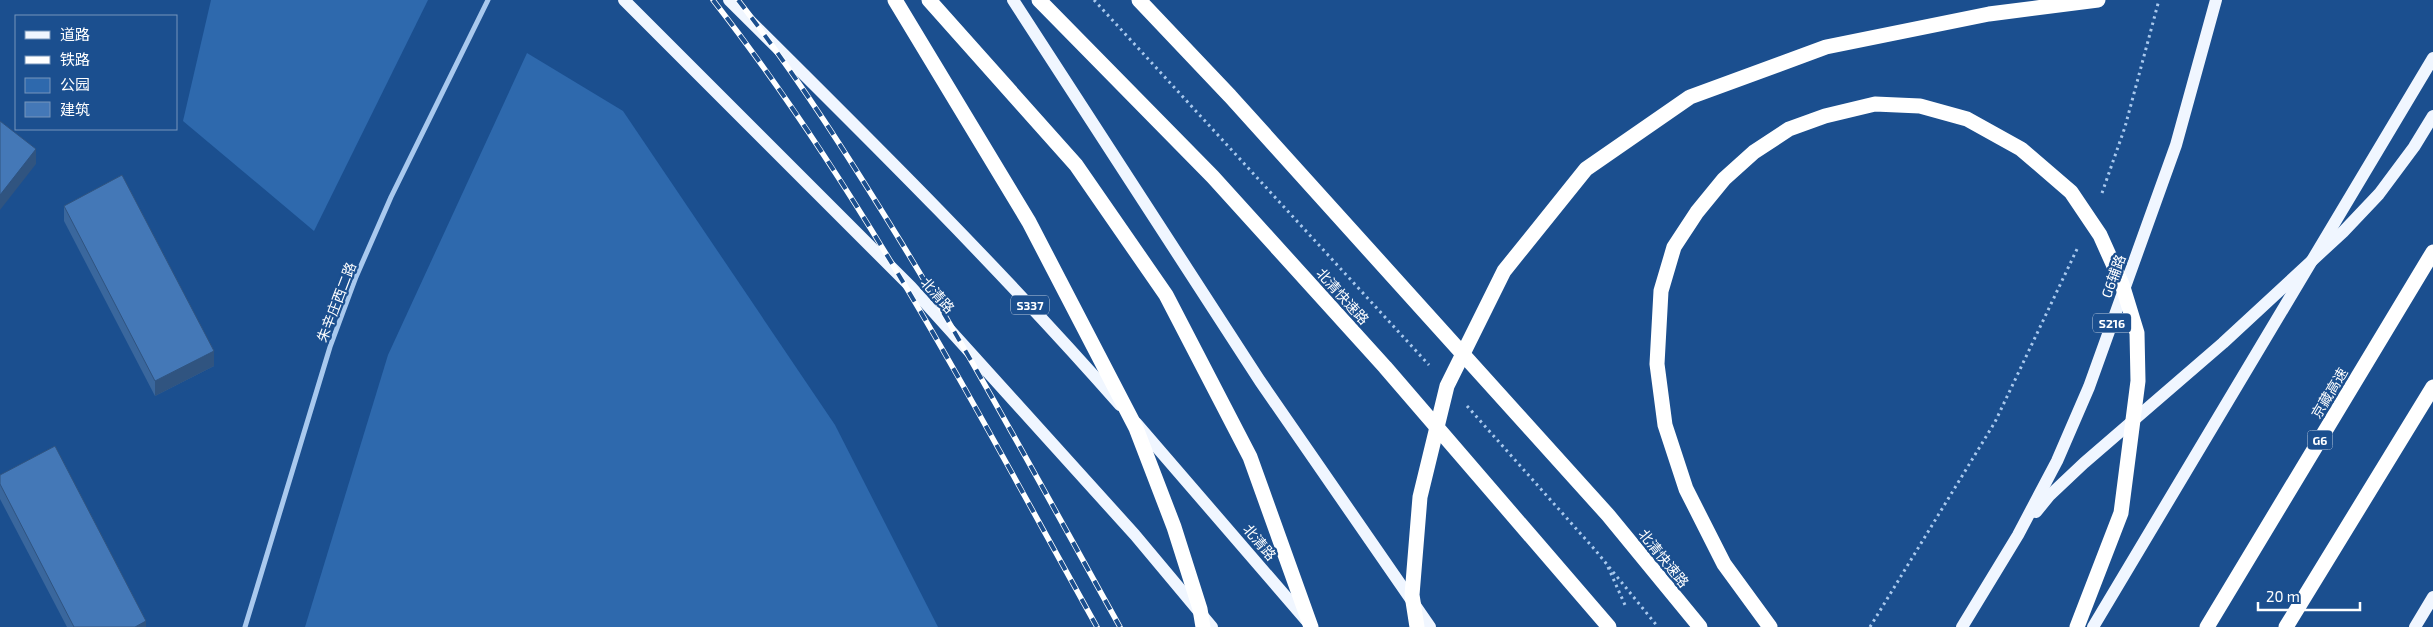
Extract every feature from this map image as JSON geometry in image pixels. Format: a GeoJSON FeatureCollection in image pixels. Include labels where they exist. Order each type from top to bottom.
{"type":"FeatureCollection","features":[{"type":"Feature","properties":{"kind":"highway"},"geometry":{"type":"LineString","coordinates":[[895,0],[1029,222],[1136,428],[1174,527],[1200,609],[1202,627]]}},
{"type":"Feature","properties":{"kind":"highway"},"geometry":{"type":"LineString","coordinates":[[929,0],[1076,165],[1166,295],[1250,457],[1312,627]]}},
{"type":"Feature","properties":{"kind":"highway","name":"北清快速路"},"geometry":{"type":"LineString","coordinates":[[1040,0],[1220,184],[1392,374],[1609,627]]}},
{"type":"Feature","properties":{"kind":"highway","name":"北清快速路"},"geometry":{"type":"LineString","coordinates":[[1140,0],[1230,96],[1608,515],[1700,627]]}},
{"type":"Feature","properties":{"kind":"highway"},"geometry":{"type":"LineString","coordinates":[[1417,627],[1412,594],[1420,498],[1447,386],[1504,271],[1586,169],[1690,97],[1826,47],[1988,14],[2098,0]]}},
{"type":"Feature","properties":{"kind":"highway"},"geometry":{"type":"LineString","coordinates":[[1770,627],[1724,564],[1686,489],[1668,434],[1657,364],[1661,291],[1674,247],[1697,212],[1724,179],[1754,152],[1789,129],[1825,116],[1875,104],[1920,106],[1966,119],[2021,149],[2071,192],[2100,235],[2122,284],[2137,332],[2138,381],[2120,513],[2077,627]]}},
{"type":"Feature","properties":{"kind":"highway","name":"京藏高速"},"geometry":{"type":"LineString","coordinates":[[2207,627],[2433,252]]}},
{"type":"Feature","properties":{"kind":"highway"},"geometry":{"type":"LineString","coordinates":[[2286,627],[2433,387]]}},
{"type":"Feature","properties":{"kind":"main road","name":"北清路"},"geometry":{"type":"LineString","coordinates":[[624,0],[911,287],[1135,535],[1212,627]]}},
{"type":"Feature","properties":{"kind":"main road","name":"北清路"},"geometry":{"type":"LineString","coordinates":[[729,0],[882,153],[1062,338],[1233,532],[1312,627]]}},
{"type":"Feature","properties":{"kind":"main road"},"geometry":{"type":"LineString","coordinates":[[1013,0],[1260,381],[1430,627]]}},
{"type":"Feature","properties":{"kind":"main road","name":"G6辅路"},"geometry":{"type":"LineString","coordinates":[[1962,627],[2018,535],[2057,461],[2089,387],[2176,145],[2216,0]]}},
{"type":"Feature","properties":{"kind":"main road"},"geometry":{"type":"LineString","coordinates":[[2092,627],[2433,58]]}},
{"type":"Feature","properties":{"kind":"main road"},"geometry":{"type":"LineString","coordinates":[[2018,535],[2049,496],[2223,343],[2343,232],[2379,194],[2414,147],[2433,116]]}},
{"type":"Feature","properties":{"kind":"main road"},"geometry":{"type":"LineString","coordinates":[[2415,627],[2433,597]]}},
{"type":"Feature","properties":{"kind":"street","name":"朱辛庄西二路"},"geometry":{"type":"LineString","coordinates":[[245,627],[330,347],[356,277],[391,197],[488,0]]}},
{"type":"Feature","properties":{"kind":"path"},"geometry":{"type":"LineString","coordinates":[[1094,0],[1434,371]]}},
{"type":"Feature","properties":{"kind":"path"},"geometry":{"type":"LineString","coordinates":[[2099,200],[2125,127],[2159,0]]}},
{"type":"Feature","properties":{"kind":"path"},"geometry":{"type":"LineString","coordinates":[[1870,627],[1995,422],[2079,245]]}},
{"type":"Feature","properties":{"kind":"path"},"geometry":{"type":"LineString","coordinates":[[1461,400],[1596,551],[1658,627]]}},
{"type":"Feature","properties":{"kind":"path"},"geometry":{"type":"LineString","coordinates":[[1596,551],[1615,580],[1628,611]]}},
{"type":"Feature","properties":{"kind":"green space"},"geometry":{"type":"Polygon","coordinates":[[[211,0],[428,0],[314,231],[183,121],[211,0]]]}},
{"type":"Feature","properties":{"kind":"green space"},"geometry":{"type":"Polygon","coordinates":[[[527,53],[623,111],[835,425],[938,627],[305,627],[388,355],[527,53]]]}},
{"type":"Feature","properties":{"kind":"building"},"geometry":{"type":"Polygon","coordinates":[[[0,121],[36,149],[0,195],[0,121]]]}},
{"type":"Feature","properties":{"kind":"building"},"geometry":{"type":"Polygon","coordinates":[[[122,175],[214,351],[155,381],[64,206],[122,175]]]}},
{"type":"Feature","properties":{"kind":"building"},"geometry":{"type":"Polygon","coordinates":[[[55,446],[146,621],[135,627],[74,627],[0,484],[0,475],[55,446]]]}},
{"type":"Feature","properties":{"kind":"railway"},"geometry":{"type":"LineString","coordinates":[[713,0],[768,74],[820,149],[869,227],[963,385],[1097,627]]}},
{"type":"Feature","properties":{"kind":"railway"},"geometry":{"type":"LineString","coordinates":[[738,0],[782,59],[823,119],[930,289],[1120,627]]}}]}
